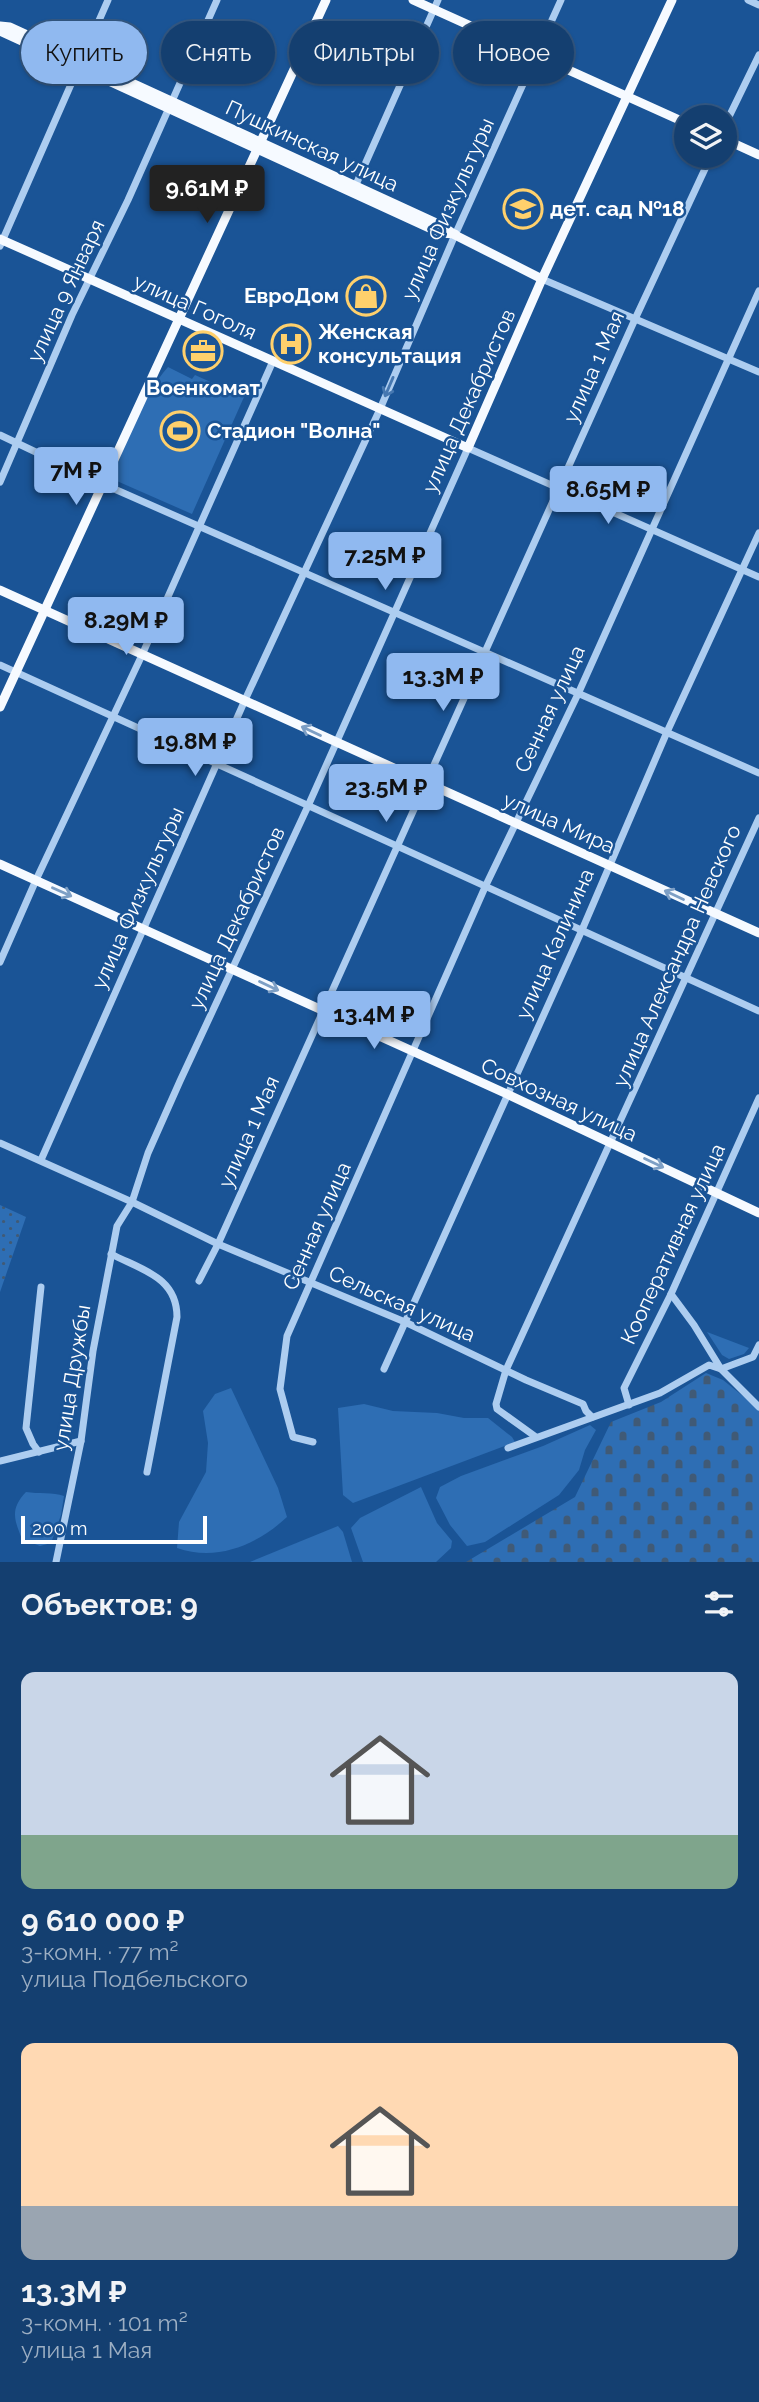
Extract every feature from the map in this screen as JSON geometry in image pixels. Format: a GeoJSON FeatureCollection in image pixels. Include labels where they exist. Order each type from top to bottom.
{"type":"FeatureCollection","features":[{"type":"Feature","properties":{"kind":"main road"},"geometry":{"type":"LineString","coordinates":[[0,707],[326,0]]}},
{"type":"Feature","properties":{"kind":"main road"},"geometry":{"type":"LineString","coordinates":[[413,0],[436,4],[469,21]]}},
{"type":"Feature","properties":{"kind":"main road","name":"улица Декабристов"},"geometry":{"type":"LineString","coordinates":[[468,448],[542,279],[672,0]]}},
{"type":"Feature","properties":{"kind":"main road","name":"Пушкинская улица"},"geometry":{"type":"LineString","coordinates":[[0,26],[10,27],[21,33]]}},
{"type":"Feature","properties":{"kind":"main road","name":"Пушкинская улица"},"geometry":{"type":"LineString","coordinates":[[0,31],[21,40]]}},
{"type":"Feature","properties":{"kind":"main road"},"geometry":{"type":"LineString","coordinates":[[574,73],[674,118]]}},
{"type":"Feature","properties":{"kind":"main road","name":"Пушкинская улица"},"geometry":{"type":"LineString","coordinates":[[124,84],[354,189],[440,233],[455,234],[542,279]]}},
{"type":"Feature","properties":{"kind":"main road"},"geometry":{"type":"LineString","coordinates":[[737,145],[759,155]]}},
{"type":"Feature","properties":{"kind":"main road","name":"улица Гоголя"},"geometry":{"type":"LineString","coordinates":[[1,242],[468,448]]}},
{"type":"Feature","properties":{"kind":"main road","name":"улица Мира"},"geometry":{"type":"LineString","coordinates":[[0,590],[759,933]]}},
{"type":"Feature","properties":{"kind":"main road","name":"Совхозная улица"},"geometry":{"type":"LineString","coordinates":[[0,864],[507,1094],[759,1213]]}},
{"type":"Feature","properties":{"kind":"street"},"geometry":{"type":"LineString","coordinates":[[97,21],[107,0]]}},
{"type":"Feature","properties":{"kind":"street","name":"улица 9 Января"},"geometry":{"type":"LineString","coordinates":[[0,482],[72,315],[128,200],[217,0]]}},
{"type":"Feature","properties":{"kind":"street","name":"улица Физкультуры"},"geometry":{"type":"LineString","coordinates":[[551,21],[561,0]]}},
{"type":"Feature","properties":{"kind":"street"},"geometry":{"type":"LineString","coordinates":[[748,0],[759,5]]}},
{"type":"Feature","properties":{"kind":"street"},"geometry":{"type":"LineString","coordinates":[[354,189],[436,4]]}},
{"type":"Feature","properties":{"kind":"street"},"geometry":{"type":"LineString","coordinates":[[735,105],[759,55]]}},
{"type":"Feature","properties":{"kind":"street"},"geometry":{"type":"LineString","coordinates":[[1,242],[69,84]]}},
{"type":"Feature","properties":{"kind":"street","name":"улица Физкультуры"},"geometry":{"type":"LineString","coordinates":[[41,1160],[217,763],[380,409],[523,84]]}},
{"type":"Feature","properties":{"kind":"street","name":"улица 1 Мая"},"geometry":{"type":"LineString","coordinates":[[199,1281],[705,168]]}},
{"type":"Feature","properties":{"kind":"street","name":"Пушкинская улица"},"geometry":{"type":"LineString","coordinates":[[542,279],[636,317],[759,372]]}},
{"type":"Feature","properties":{"kind":"street","name":"Сенная улица"},"geometry":{"type":"LineString","coordinates":[[313,1443],[293,1437],[280,1389],[287,1336],[486,885],[578,694],[759,291]]}},
{"type":"Feature","properties":{"kind":"street"},"geometry":{"type":"LineString","coordinates":[[0,962],[142,655],[273,361]]}},
{"type":"Feature","properties":{"kind":"street"},"geometry":{"type":"LineString","coordinates":[[0,435],[103,484],[759,773]]}},
{"type":"Feature","properties":{"kind":"street","name":"улица Гоголя"},"geometry":{"type":"LineString","coordinates":[[468,448],[759,578]]}},
{"type":"Feature","properties":{"kind":"street","name":"улица Декабристов"},"geometry":{"type":"LineString","coordinates":[[132,1202],[148,1153],[308,806],[468,448]]}},
{"type":"Feature","properties":{"kind":"street","name":"улица Калинина"},"geometry":{"type":"LineString","coordinates":[[384,1369],[582,930],[667,732],[759,533]]}},
{"type":"Feature","properties":{"kind":"street"},"geometry":{"type":"LineString","coordinates":[[0,665],[759,1011]]}},
{"type":"Feature","properties":{"kind":"street","name":"улица Александра Невского"},"geometry":{"type":"LineString","coordinates":[[536,1437],[497,1409],[506,1370],[759,818]]}},
{"type":"Feature","properties":{"kind":"street","name":"Кооперативная улица"},"geometry":{"type":"LineString","coordinates":[[629,1405],[624,1388],[671,1294],[759,1098]]}},
{"type":"Feature","properties":{"kind":"street","name":"Сельская улица"},"geometry":{"type":"LineString","coordinates":[[0,1143],[218,1244],[405,1322],[583,1404],[592,1417]]}},
{"type":"Feature","properties":{"kind":"street","name":"улица Дружбы"},"geometry":{"type":"LineString","coordinates":[[56,1562],[81,1441],[93,1351],[111,1254],[117,1226],[132,1202]]}},
{"type":"Feature","properties":{"kind":"street"},"geometry":{"type":"LineString","coordinates":[[111,1254],[165,1283],[173,1291],[177,1303],[173,1341],[146,1472]]}},
{"type":"Feature","properties":{"kind":"street"},"geometry":{"type":"LineString","coordinates":[[39,1452],[26,1428],[41,1286]]}},
{"type":"Feature","properties":{"kind":"street"},"geometry":{"type":"LineString","coordinates":[[671,1294],[721,1368],[759,1407]]}},
{"type":"Feature","properties":{"kind":"street"},"geometry":{"type":"LineString","coordinates":[[709,1365],[721,1368],[753,1357],[759,1345]]}},
{"type":"Feature","properties":{"kind":"street"},"geometry":{"type":"LineString","coordinates":[[508,1448],[660,1393],[709,1365],[713,1357]]}},
{"type":"Feature","properties":{"kind":"street"},"geometry":{"type":"LineString","coordinates":[[0,1461],[81,1441]]}},
{"type":"Feature","properties":{"kind":"green space","name":"Стадион \"Волна\""},"geometry":{"type":"Polygon","coordinates":[[[168,367],[192,379],[195,375],[244,397],[192,514],[110,478],[143,405],[168,367]]]}},
{"type":"Feature","properties":{"kind":"green space"},"geometry":{"type":"Polygon","coordinates":[[[0,1205],[26,1217],[0,1292],[0,1205]]]}},
{"type":"Feature","properties":{"kind":"green space"},"geometry":{"type":"Polygon","coordinates":[[[707,1332],[749,1348],[744,1354],[729,1359],[722,1355],[707,1332]]]}},
{"type":"Feature","properties":{"kind":"green space"},"geometry":{"type":"Polygon","coordinates":[[[706,1373],[723,1380],[759,1409],[759,1562],[466,1562],[575,1497],[611,1422],[661,1402],[706,1373]]]}},
{"type":"Feature","properties":{"kind":"green space"},"geometry":{"type":"Polygon","coordinates":[[[231,1388],[278,1488],[287,1517],[263,1536],[236,1548],[207,1553],[177,1548],[179,1522],[206,1472],[208,1443],[203,1411],[215,1394],[231,1388]]]}},
{"type":"Feature","properties":{"kind":"green space"},"geometry":{"type":"Polygon","coordinates":[[[364,1404],[393,1411],[488,1418],[515,1442],[353,1503],[343,1495],[338,1408],[364,1404]]]}},
{"type":"Feature","properties":{"kind":"green space"},"geometry":{"type":"Polygon","coordinates":[[[590,1425],[596,1430],[585,1450],[579,1470],[559,1495],[485,1542],[467,1546],[450,1525],[436,1498],[440,1487],[461,1476],[543,1446],[590,1425]]]}},
{"type":"Feature","properties":{"kind":"green space"},"geometry":{"type":"Polygon","coordinates":[[[421,1487],[437,1523],[452,1541],[451,1548],[436,1562],[363,1562],[351,1528],[360,1518],[421,1487]]]}},
{"type":"Feature","properties":{"kind":"green space"},"geometry":{"type":"Polygon","coordinates":[[[26,1492],[64,1496],[61,1515],[51,1543],[40,1546],[22,1539],[15,1514],[26,1492]]]}},
{"type":"Feature","properties":{"kind":"green space"},"geometry":{"type":"Polygon","coordinates":[[[338,1526],[343,1532],[352,1562],[250,1562],[338,1526]]]}},
{"type":"Feature","properties":{"kind":"place","name":"дет. сад №18"},"geometry":{"type":"Point","coordinates":[523,209]}},
{"type":"Feature","properties":{"kind":"place","name":"ЕвроДом"},"geometry":{"type":"Point","coordinates":[366,296]}},
{"type":"Feature","properties":{"kind":"place","name":"Женская консультация"},"geometry":{"type":"Point","coordinates":[291,344]}},
{"type":"Feature","properties":{"kind":"place","name":"Военкомат"},"geometry":{"type":"Point","coordinates":[203,351]}},
{"type":"Feature","properties":{"kind":"place","name":"Стадион \"Волна\""},"geometry":{"type":"Point","coordinates":[180,431]}}]}
